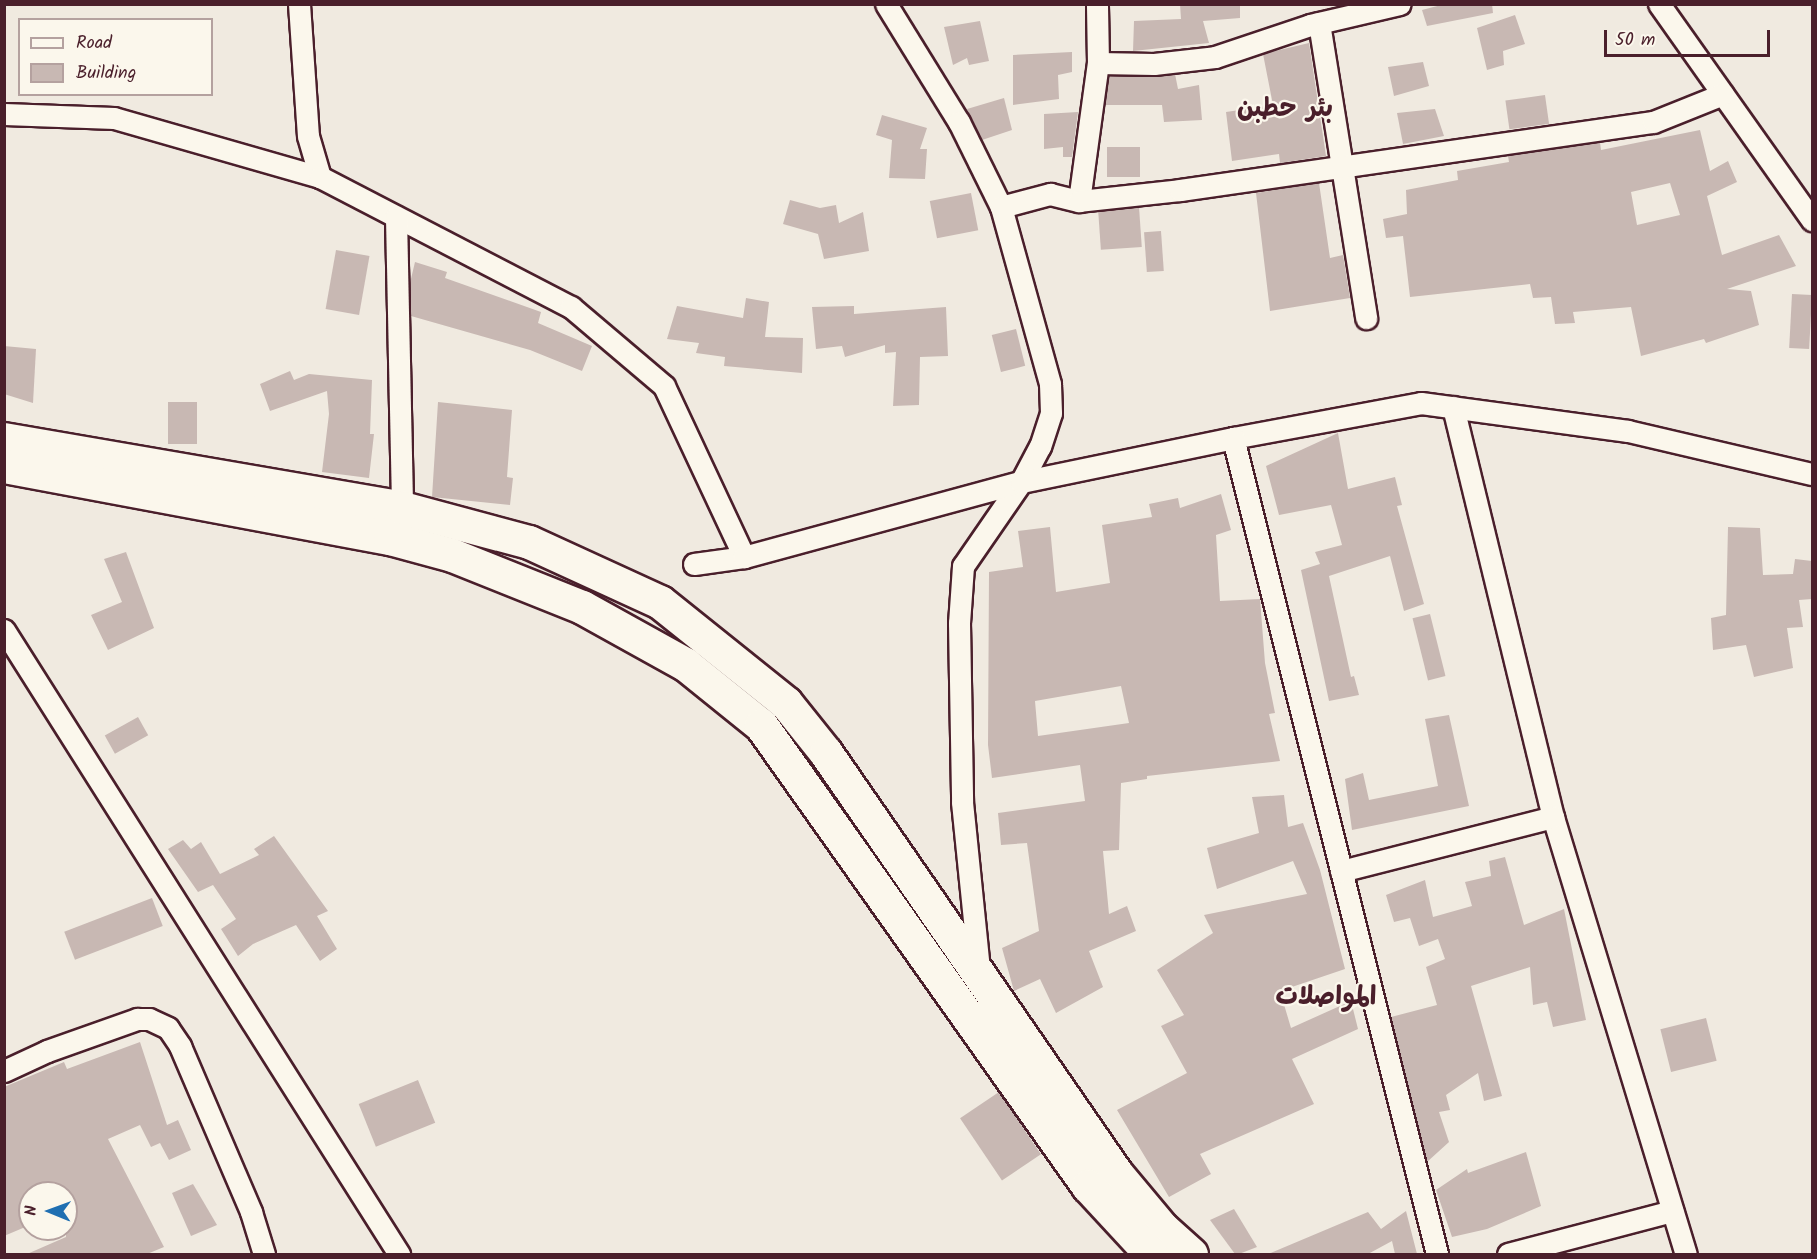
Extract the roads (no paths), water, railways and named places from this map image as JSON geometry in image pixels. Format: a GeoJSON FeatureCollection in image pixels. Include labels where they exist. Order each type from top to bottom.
{"type":"FeatureCollection","features":[{"type":"Feature","properties":{"kind":"main road"},"geometry":{"type":"LineString","coordinates":[[4,439],[402,507],[529,542],[660,602],[742,664],[786,703],[826,753],[1116,1173],[1162,1228],[1191,1254]]}},
{"type":"Feature","properties":{"kind":"main road"},"geometry":{"type":"LineString","coordinates":[[4,466],[390,538],[452,555],[582,607],[685,664],[761,725],[1088,1186],[1151,1254]]}},
{"type":"Feature","properties":{"kind":"street"},"geometry":{"type":"LineString","coordinates":[[299,4],[308,136],[320,177]]}},
{"type":"Feature","properties":{"kind":"street"},"geometry":{"type":"LineString","coordinates":[[886,4],[959,122],[1001,207],[1050,384],[1051,413],[1040,446],[1021,482],[963,566],[959,623],[962,802],[979,975]]}},
{"type":"Feature","properties":{"kind":"street"},"geometry":{"type":"LineString","coordinates":[[1078,201],[1098,63],[1097,4]]}},
{"type":"Feature","properties":{"kind":"street"},"geometry":{"type":"LineString","coordinates":[[1098,63],[1154,64],[1215,57],[1319,23],[1400,4]]}},
{"type":"Feature","properties":{"kind":"street"},"geometry":{"type":"LineString","coordinates":[[1659,4],[1812,220]]}},
{"type":"Feature","properties":{"kind":"street"},"geometry":{"type":"LineString","coordinates":[[1319,23],[1366,318]]}},
{"type":"Feature","properties":{"kind":"street"},"geometry":{"type":"LineString","coordinates":[[1001,207],[1050,194],[1078,201],[1341,169],[1563,133],[1653,122],[1723,94]]}},
{"type":"Feature","properties":{"kind":"street"},"geometry":{"type":"LineString","coordinates":[[4,114],[114,118],[320,177],[571,307],[664,386],[744,557]]}},
{"type":"Feature","properties":{"kind":"street"},"geometry":{"type":"LineString","coordinates":[[396,217],[402,507]]}},
{"type":"Feature","properties":{"kind":"street"},"geometry":{"type":"LineString","coordinates":[[694,564],[744,557],[1021,482],[1233,438],[1421,403],[1628,431],[1812,474]]}},
{"type":"Feature","properties":{"kind":"street"},"geometry":{"type":"LineString","coordinates":[[1453,407],[1553,817],[1686,1254]]}},
{"type":"Feature","properties":{"kind":"street"},"geometry":{"type":"LineString","coordinates":[[1233,438],[1437,1254]]}},
{"type":"Feature","properties":{"kind":"street"},"geometry":{"type":"LineString","coordinates":[[4,630],[399,1254]]}},
{"type":"Feature","properties":{"kind":"street"},"geometry":{"type":"LineString","coordinates":[[1341,871],[1553,817]]}},
{"type":"Feature","properties":{"kind":"street"},"geometry":{"type":"LineString","coordinates":[[4,1071],[47,1051],[137,1019],[149,1019],[168,1029],[184,1056],[251,1212],[264,1254]]}},
{"type":"Feature","properties":{"kind":"street"},"geometry":{"type":"LineString","coordinates":[[1508,1254],[1672,1211]]}},
{"type":"Feature","properties":{"kind":"district","name":"بئر حطبن"},"geometry":{"type":"Point","coordinates":[1285,110]}},
{"type":"Feature","properties":{"kind":"district","name":"المواصلات"},"geometry":{"type":"Point","coordinates":[1326,998]}}]}
